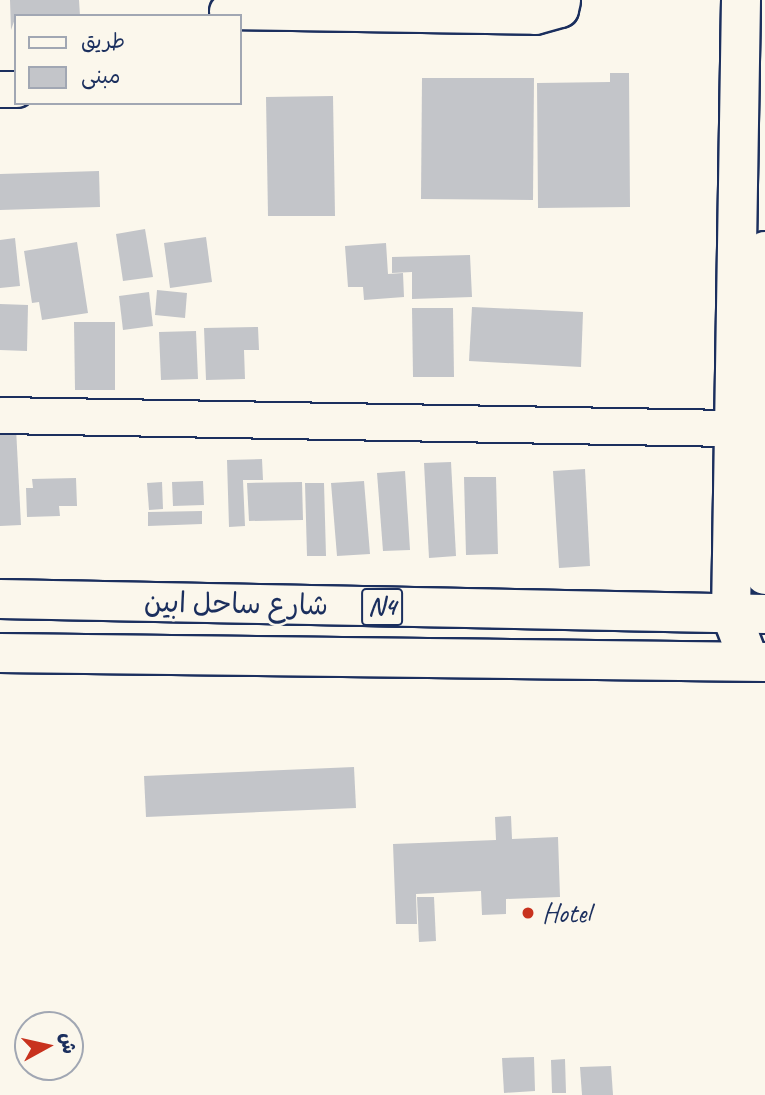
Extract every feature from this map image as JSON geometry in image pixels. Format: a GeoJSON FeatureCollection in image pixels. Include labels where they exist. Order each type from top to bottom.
{"type":"FeatureCollection","features":[{"type":"Feature","properties":{"kind":"main road"},"geometry":{"type":"LineString","coordinates":[[741,0],[753,80],[748,429],[753,615],[757,662]]}},
{"type":"Feature","properties":{"kind":"main road"},"geometry":{"type":"LineString","coordinates":[[765,251],[748,429],[765,575]]}},
{"type":"Feature","properties":{"kind":"main road","name":"شارع ساحل ابين"},"geometry":{"type":"LineString","coordinates":[[0,599],[753,615]]}},
{"type":"Feature","properties":{"kind":"main road","name":"شارع ساحل ابين"},"geometry":{"type":"LineString","coordinates":[[0,653],[757,662]]}},
{"type":"Feature","properties":{"kind":"street"},"geometry":{"type":"LineString","coordinates":[[227,9],[535,16],[560,9],[562,0]]}},
{"type":"Feature","properties":{"kind":"street"},"geometry":{"type":"LineString","coordinates":[[0,415],[748,429]]}},
{"type":"Feature","properties":{"kind":"building"},"geometry":{"type":"Polygon","coordinates":[[[10,0],[79,0],[80,14],[14,14],[11,30],[10,0]]]}},
{"type":"Feature","properties":{"kind":"building"},"geometry":{"type":"Polygon","coordinates":[[[610,73],[629,73],[630,207],[538,208],[537,83],[610,82],[610,73]]]}},
{"type":"Feature","properties":{"kind":"building"},"geometry":{"type":"Polygon","coordinates":[[[422,78],[534,78],[533,200],[421,199],[422,78]]]}},
{"type":"Feature","properties":{"kind":"building"},"geometry":{"type":"Polygon","coordinates":[[[333,96],[335,216],[268,216],[266,97],[333,96]]]}},
{"type":"Feature","properties":{"kind":"building"},"geometry":{"type":"Polygon","coordinates":[[[99,171],[100,207],[0,210],[0,174],[99,171]]]}},
{"type":"Feature","properties":{"kind":"building"},"geometry":{"type":"Polygon","coordinates":[[[145,229],[153,277],[123,281],[116,234],[145,229]]]}},
{"type":"Feature","properties":{"kind":"building"},"geometry":{"type":"Polygon","coordinates":[[[206,237],[212,282],[170,288],[164,243],[206,237]]]}},
{"type":"Feature","properties":{"kind":"building"},"geometry":{"type":"Polygon","coordinates":[[[15,238],[20,286],[0,288],[0,240],[15,238]]]}},
{"type":"Feature","properties":{"kind":"building"},"geometry":{"type":"Polygon","coordinates":[[[77,242],[88,313],[42,320],[39,302],[32,303],[24,251],[77,242]]]}},
{"type":"Feature","properties":{"kind":"building"},"geometry":{"type":"Polygon","coordinates":[[[386,243],[388,274],[403,273],[404,297],[364,300],[363,287],[348,287],[345,246],[386,243]]]}},
{"type":"Feature","properties":{"kind":"building"},"geometry":{"type":"Polygon","coordinates":[[[470,255],[472,297],[412,299],[412,272],[392,273],[392,257],[470,255]]]}},
{"type":"Feature","properties":{"kind":"building"},"geometry":{"type":"Polygon","coordinates":[[[157,290],[187,293],[185,318],[155,315],[157,290]]]}},
{"type":"Feature","properties":{"kind":"building"},"geometry":{"type":"Polygon","coordinates":[[[149,292],[153,326],[123,330],[119,296],[149,292]]]}},
{"type":"Feature","properties":{"kind":"building"},"geometry":{"type":"Polygon","coordinates":[[[0,304],[28,305],[27,351],[0,350],[0,304]]]}},
{"type":"Feature","properties":{"kind":"building"},"geometry":{"type":"Polygon","coordinates":[[[472,307],[583,312],[581,367],[469,361],[472,307]]]}},
{"type":"Feature","properties":{"kind":"building"},"geometry":{"type":"Polygon","coordinates":[[[412,308],[453,308],[454,377],[413,377],[412,308]]]}},
{"type":"Feature","properties":{"kind":"building"},"geometry":{"type":"Polygon","coordinates":[[[74,322],[115,322],[115,390],[75,390],[74,322]]]}},
{"type":"Feature","properties":{"kind":"building"},"geometry":{"type":"Polygon","coordinates":[[[258,327],[259,350],[244,350],[245,379],[206,380],[204,328],[258,327]]]}},
{"type":"Feature","properties":{"kind":"building"},"geometry":{"type":"Polygon","coordinates":[[[196,331],[198,379],[161,380],[159,332],[196,331]]]}},
{"type":"Feature","properties":{"kind":"building"},"geometry":{"type":"Polygon","coordinates":[[[16,428],[21,525],[0,526],[0,429],[16,428]]]}},
{"type":"Feature","properties":{"kind":"building"},"geometry":{"type":"Polygon","coordinates":[[[262,459],[263,480],[243,480],[245,526],[229,527],[227,460],[262,459]]]}},
{"type":"Feature","properties":{"kind":"building"},"geometry":{"type":"Polygon","coordinates":[[[451,462],[456,556],[429,558],[424,463],[451,462]]]}},
{"type":"Feature","properties":{"kind":"building"},"geometry":{"type":"Polygon","coordinates":[[[585,469],[590,566],[559,568],[553,471],[585,469]]]}},
{"type":"Feature","properties":{"kind":"building"},"geometry":{"type":"Polygon","coordinates":[[[405,471],[410,550],[383,551],[377,473],[405,471]]]}},
{"type":"Feature","properties":{"kind":"building"},"geometry":{"type":"Polygon","coordinates":[[[464,477],[496,477],[498,554],[466,555],[464,477]]]}},
{"type":"Feature","properties":{"kind":"building"},"geometry":{"type":"Polygon","coordinates":[[[76,478],[77,506],[59,506],[60,516],[27,517],[26,488],[33,488],[32,479],[76,478]]]}},
{"type":"Feature","properties":{"kind":"building"},"geometry":{"type":"Polygon","coordinates":[[[203,481],[204,505],[173,506],[172,482],[203,481]]]}},
{"type":"Feature","properties":{"kind":"building"},"geometry":{"type":"Polygon","coordinates":[[[364,481],[370,554],[337,556],[331,483],[364,481]]]}},
{"type":"Feature","properties":{"kind":"building"},"geometry":{"type":"Polygon","coordinates":[[[162,482],[163,509],[149,510],[147,483],[162,482]]]}},
{"type":"Feature","properties":{"kind":"building"},"geometry":{"type":"Polygon","coordinates":[[[302,482],[303,520],[249,521],[247,483],[302,482]]]}},
{"type":"Feature","properties":{"kind":"building"},"geometry":{"type":"Polygon","coordinates":[[[305,483],[324,483],[326,556],[307,556],[305,483]]]}},
{"type":"Feature","properties":{"kind":"building"},"geometry":{"type":"Polygon","coordinates":[[[202,511],[202,524],[148,526],[148,512],[202,511]]]}},
{"type":"Feature","properties":{"kind":"building"},"geometry":{"type":"Polygon","coordinates":[[[354,767],[356,808],[146,817],[144,776],[354,767]]]}},
{"type":"Feature","properties":{"kind":"building"},"geometry":{"type":"Polygon","coordinates":[[[511,816],[512,839],[558,837],[560,897],[506,899],[506,914],[482,915],[481,891],[416,894],[417,924],[396,924],[393,844],[496,840],[495,817],[511,816]]]}},
{"type":"Feature","properties":{"kind":"building"},"geometry":{"type":"Polygon","coordinates":[[[417,897],[434,897],[436,941],[419,942],[417,897]]]}},
{"type":"Feature","properties":{"kind":"building"},"geometry":{"type":"Polygon","coordinates":[[[534,1057],[535,1091],[504,1093],[502,1058],[534,1057]]]}},
{"type":"Feature","properties":{"kind":"building"},"geometry":{"type":"Polygon","coordinates":[[[565,1059],[566,1093],[552,1093],[551,1060],[565,1059]]]}},
{"type":"Feature","properties":{"kind":"building"},"geometry":{"type":"Polygon","coordinates":[[[611,1066],[613,1095],[582,1095],[580,1067],[611,1066]]]}},
{"type":"Feature","properties":{"kind":"place","name":"Hotel"},"geometry":{"type":"Point","coordinates":[528,913]}}]}
